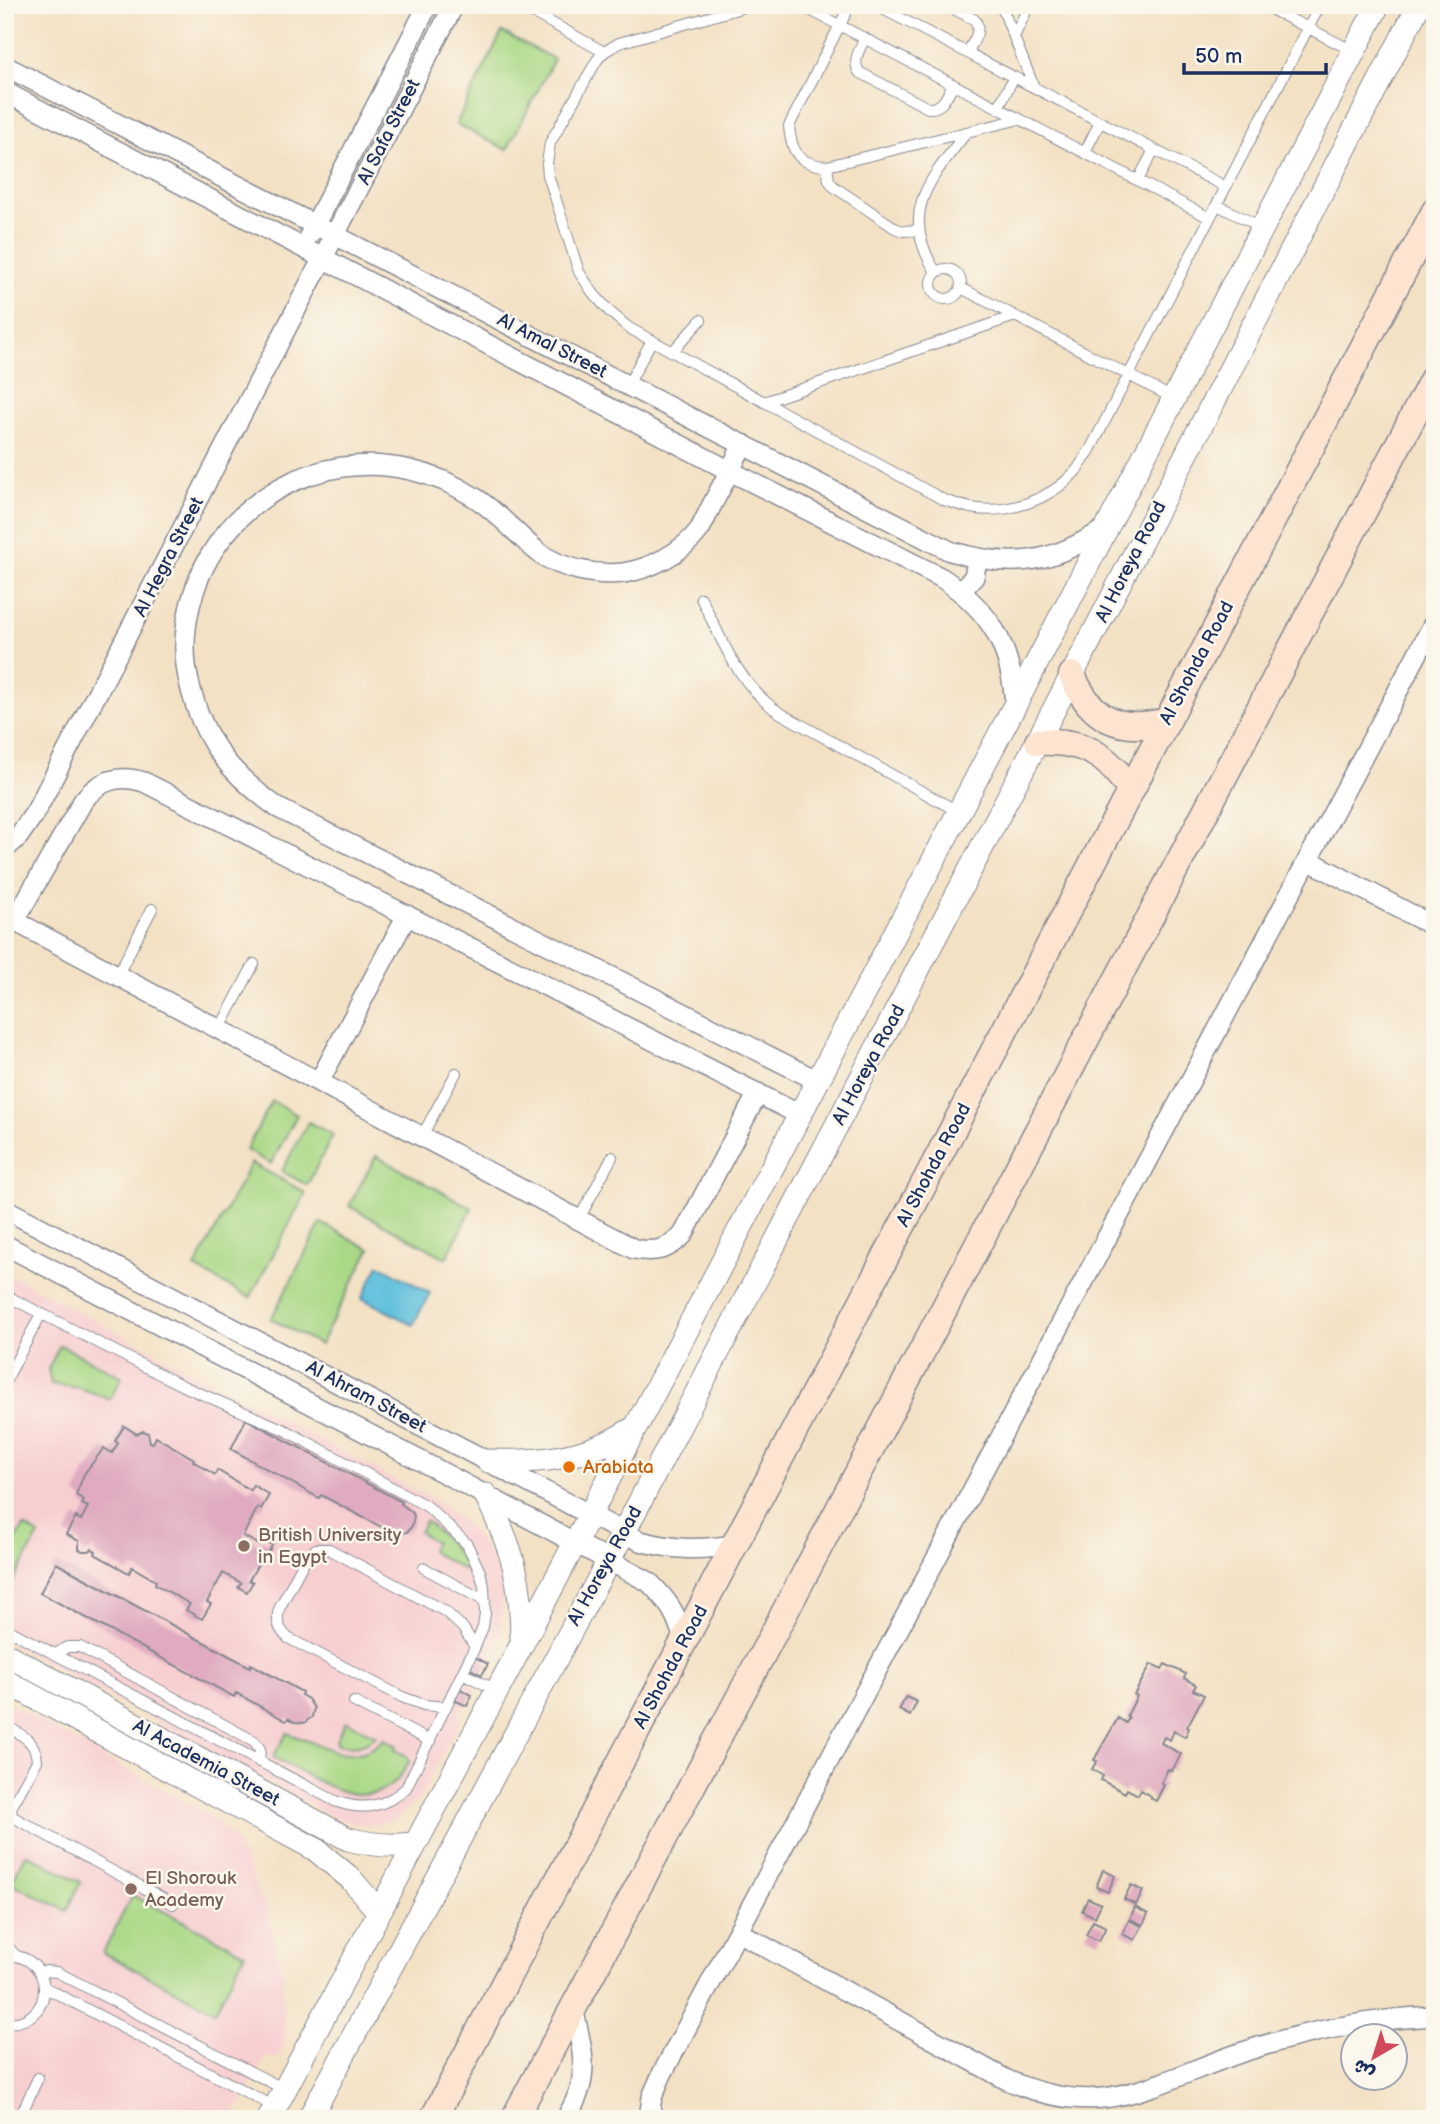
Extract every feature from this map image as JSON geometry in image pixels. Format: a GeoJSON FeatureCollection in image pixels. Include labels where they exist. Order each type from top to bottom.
{"type":"FeatureCollection","features":[{"type":"Feature","properties":{"kind":"main road","name":"Al Shohda Road"},"geometry":{"type":"LineString","coordinates":[[433,2119],[1166,721],[1424,245],[1435,211]]}},
{"type":"Feature","properties":{"kind":"main road"},"geometry":{"type":"LineString","coordinates":[[514,2119],[784,1613],[1435,375]]}},
{"type":"Feature","properties":{"kind":"main road"},"geometry":{"type":"LineString","coordinates":[[1072,676],[1080,694],[1092,709],[1108,720],[1127,726],[1147,726],[1166,721]]}},
{"type":"Feature","properties":{"kind":"main road"},"geometry":{"type":"LineString","coordinates":[[1038,741],[1074,744],[1092,751],[1120,774],[1130,790]]}},
{"type":"Feature","properties":{"kind":"street","name":"Al Safa Street"},"geometry":{"type":"LineString","coordinates":[[303,247],[428,5]]}},
{"type":"Feature","properties":{"kind":"street","name":"Al Safa Street"},"geometry":{"type":"LineString","coordinates":[[324,258],[454,5]]}},
{"type":"Feature","properties":{"kind":"street","name":"Al Horeya Road"},"geometry":{"type":"LineString","coordinates":[[276,2105],[818,1081],[1378,5]]}},
{"type":"Feature","properties":{"kind":"street","name":"Al Horeya Road"},"geometry":{"type":"LineString","coordinates":[[309,2119],[609,1561],[1419,5]]}},
{"type":"Feature","properties":{"kind":"street"},"geometry":{"type":"LineString","coordinates":[[1354,51],[1387,67]]}},
{"type":"Feature","properties":{"kind":"street","name":"Al Amal Street"},"geometry":{"type":"LineString","coordinates":[[5,66],[950,551],[976,559],[1004,562],[1032,560],[1059,554],[1107,527]]}},
{"type":"Feature","properties":{"kind":"street","name":"Al Amal Street"},"geometry":{"type":"LineString","coordinates":[[5,92],[730,471],[942,578],[981,609],[996,630],[1007,654],[1015,705]]}},
{"type":"Feature","properties":{"kind":"street"},"geometry":{"type":"LineString","coordinates":[[1261,227],[1296,244]]}},
{"type":"Feature","properties":{"kind":"street","name":"Al Hegra Street"},"geometry":{"type":"LineString","coordinates":[[5,849],[19,836],[36,811],[324,258]]}},
{"type":"Feature","properties":{"kind":"street"},"geometry":{"type":"LineString","coordinates":[[1173,398],[1207,416]]}},
{"type":"Feature","properties":{"kind":"street"},"geometry":{"type":"LineString","coordinates":[[743,444],[699,530],[678,550],[652,565],[624,573],[595,573],[566,567],[540,553],[473,496],[420,472],[392,466],[358,465],[325,470],[293,481],[264,497],[238,519],[217,545],[201,574],[190,606],[185,639],[187,673],[194,705],[208,736],[227,764],[250,788],[278,808],[851,1098]]}},
{"type":"Feature","properties":{"kind":"street"},"geometry":{"type":"LineString","coordinates":[[961,591],[974,577],[976,559]]}},
{"type":"Feature","properties":{"kind":"street"},"geometry":{"type":"LineString","coordinates":[[649,2119],[652,2097],[662,2074],[1435,621]]}},
{"type":"Feature","properties":{"kind":"street"},"geometry":{"type":"LineString","coordinates":[[758,1094],[683,1235],[673,1245],[661,1250],[648,1252],[634,1249],[10,918],[91,790],[103,782],[123,778],[144,782],[800,1115]]}},
{"type":"Feature","properties":{"kind":"street"},"geometry":{"type":"LineString","coordinates":[[943,842],[976,859]]}},
{"type":"Feature","properties":{"kind":"street"},"geometry":{"type":"LineString","coordinates":[[1308,860],[1435,927]]}},
{"type":"Feature","properties":{"kind":"street"},"geometry":{"type":"LineString","coordinates":[[319,1082],[407,915]]}},
{"type":"Feature","properties":{"kind":"street","name":"Al Ahram Street"},"geometry":{"type":"LineString","coordinates":[[5,1209],[640,1541],[688,1550],[713,1549],[736,1544]]}},
{"type":"Feature","properties":{"kind":"street","name":"Al Ahram Street"},"geometry":{"type":"LineString","coordinates":[[5,1245],[649,1582],[666,1599],[679,1619],[684,1641]]}},
{"type":"Feature","properties":{"kind":"street"},"geometry":{"type":"LineString","coordinates":[[488,1461],[527,1462],[566,1457],[603,1445],[636,1427]]}},
{"type":"Feature","properties":{"kind":"street"},"geometry":{"type":"LineString","coordinates":[[411,1457],[426,1429]]}},
{"type":"Feature","properties":{"kind":"street"},"geometry":{"type":"LineString","coordinates":[[438,1470],[452,1442]]}},
{"type":"Feature","properties":{"kind":"street"},"geometry":{"type":"LineString","coordinates":[[485,1495],[503,1531],[516,1567],[522,1605],[522,1644]]}},
{"type":"Feature","properties":{"kind":"street"},"geometry":{"type":"LineString","coordinates":[[10,1684],[14,1659]]}},
{"type":"Feature","properties":{"kind":"street","name":"Al Academia Street"},"geometry":{"type":"LineString","coordinates":[[14,1659],[348,1839],[392,1847],[415,1844]]}},
{"type":"Feature","properties":{"kind":"street","name":"Al Academia Street"},"geometry":{"type":"LineString","coordinates":[[10,1684],[316,1849],[355,1883],[379,1912]]}},
{"type":"Feature","properties":{"kind":"street"},"geometry":{"type":"LineString","coordinates":[[497,1691],[530,1707]]}},
{"type":"Feature","properties":{"kind":"street"},"geometry":{"type":"LineString","coordinates":[[738,1932],[1007,2080],[1030,2092],[1054,2099],[1094,2103],[1124,2099],[1244,2052],[1292,2038],[1373,2021],[1435,2016]]}},
{"type":"Feature","properties":{"kind":"street"},"geometry":{"type":"LineString","coordinates":[[566,2119],[579,2094],[583,2072],[573,2008]]}},
{"type":"Feature","properties":{"kind":"street"},"geometry":{"type":"LineString","coordinates":[[276,2105],[296,2119]]}},
{"type":"Feature","properties":{"kind":"lane"},"geometry":{"type":"LineString","coordinates":[[519,5],[604,52]]}},
{"type":"Feature","properties":{"kind":"lane"},"geometry":{"type":"LineString","coordinates":[[751,5],[619,43],[597,60],[550,143],[547,164],[548,175],[579,272],[593,293],[629,328],[944,500],[971,508],[1000,510],[1027,504],[1053,491],[1074,473],[1090,450],[1320,5]]}},
{"type":"Feature","properties":{"kind":"lane"},"geometry":{"type":"LineString","coordinates":[[794,5],[810,9],[1210,218]]}},
{"type":"Feature","properties":{"kind":"lane"},"geometry":{"type":"LineString","coordinates":[[850,5],[789,126],[794,152],[803,160],[814,165],[827,166],[1020,119]]}},
{"type":"Feature","properties":{"kind":"lane"},"geometry":{"type":"LineString","coordinates":[[946,5],[978,23],[978,31],[967,53]]}},
{"type":"Feature","properties":{"kind":"lane"},"geometry":{"type":"LineString","coordinates":[[1001,5],[1034,88]]}},
{"type":"Feature","properties":{"kind":"lane"},"geometry":{"type":"LineString","coordinates":[[1014,37],[1029,5]]}},
{"type":"Feature","properties":{"kind":"lane"},"geometry":{"type":"LineString","coordinates":[[1263,5],[1354,51]]}},
{"type":"Feature","properties":{"kind":"lane"},"geometry":{"type":"LineString","coordinates":[[881,7],[1226,187]]}},
{"type":"Feature","properties":{"kind":"lane"},"geometry":{"type":"LineString","coordinates":[[865,38],[856,59],[859,72],[916,102],[928,108],[937,107],[942,104],[953,84]]}},
{"type":"Feature","properties":{"kind":"lane"},"geometry":{"type":"LineString","coordinates":[[998,107],[1014,77]]}},
{"type":"Feature","properties":{"kind":"lane"},"geometry":{"type":"LineString","coordinates":[[1085,152],[1100,122]]}},
{"type":"Feature","properties":{"kind":"lane"},"geometry":{"type":"LineString","coordinates":[[936,272],[928,259],[919,230],[919,211],[932,177],[966,133]]}},
{"type":"Feature","properties":{"kind":"lane"},"geometry":{"type":"LineString","coordinates":[[1139,180],[1154,150]]}},
{"type":"Feature","properties":{"kind":"lane"},"geometry":{"type":"LineString","coordinates":[[827,166],[829,180],[833,186],[895,228],[903,231],[919,230]]}},
{"type":"Feature","properties":{"kind":"lane"},"geometry":{"type":"LineString","coordinates":[[1217,205],[1261,227]]}},
{"type":"Feature","properties":{"kind":"lane"},"geometry":{"type":"LineString","coordinates":[[941,270],[952,270],[960,278],[961,288],[953,298],[940,299],[931,290],[932,277],[941,270]]}},
{"type":"Feature","properties":{"kind":"lane"},"geometry":{"type":"LineString","coordinates":[[961,288],[1173,398]]}},
{"type":"Feature","properties":{"kind":"lane"},"geometry":{"type":"LineString","coordinates":[[764,402],[1015,316]]}},
{"type":"Feature","properties":{"kind":"lane"},"geometry":{"type":"LineString","coordinates":[[672,352],[701,320]]}},
{"type":"Feature","properties":{"kind":"lane"},"geometry":{"type":"LineString","coordinates":[[628,385],[652,340]]}},
{"type":"Feature","properties":{"kind":"lane"},"geometry":{"type":"LineString","coordinates":[[701,598],[738,671],[761,699],[780,713],[959,812]]}},
{"type":"Feature","properties":{"kind":"lane"},"geometry":{"type":"LineString","coordinates":[[117,976],[152,909]]}},
{"type":"Feature","properties":{"kind":"lane"},"geometry":{"type":"LineString","coordinates":[[219,1030],[254,964]]}},
{"type":"Feature","properties":{"kind":"lane"},"geometry":{"type":"LineString","coordinates":[[422,1136],[456,1073]]}},
{"type":"Feature","properties":{"kind":"lane"},"geometry":{"type":"LineString","coordinates":[[579,1219],[612,1157]]}},
{"type":"Feature","properties":{"kind":"lane"},"geometry":{"type":"LineString","coordinates":[[5,1295],[183,1385],[288,1431],[428,1507],[467,1545],[480,1572],[485,1601],[483,1627],[475,1647],[406,1788],[388,1802],[369,1807],[335,1801],[5,1628]]}},
{"type":"Feature","properties":{"kind":"lane"},"geometry":{"type":"LineString","coordinates":[[5,1382],[41,1314]]}},
{"type":"Feature","properties":{"kind":"lane"},"geometry":{"type":"LineString","coordinates":[[446,1707],[424,1705],[402,1697],[288,1638],[279,1626],[277,1614],[280,1607],[306,1558],[316,1549],[329,1549],[446,1612],[463,1628],[475,1647]]}},
{"type":"Feature","properties":{"kind":"lane"},"geometry":{"type":"LineString","coordinates":[[424,1568],[485,1601]]}},
{"type":"Feature","properties":{"kind":"lane"},"geometry":{"type":"LineString","coordinates":[[56,1654],[67,1647],[80,1647],[254,1741],[260,1749],[259,1762]]}},
{"type":"Feature","properties":{"kind":"lane"},"geometry":{"type":"LineString","coordinates":[[462,1674],[497,1691]]}},
{"type":"Feature","properties":{"kind":"lane"},"geometry":{"type":"LineString","coordinates":[[5,1709],[10,1684]]}},
{"type":"Feature","properties":{"kind":"lane"},"geometry":{"type":"LineString","coordinates":[[354,1702],[430,1741]]}},
{"type":"Feature","properties":{"kind":"lane"},"geometry":{"type":"LineString","coordinates":[[5,1725],[29,1739],[37,1753],[37,1761],[12,1806],[13,1817],[173,1904]]}},
{"type":"Feature","properties":{"kind":"lane"},"geometry":{"type":"LineString","coordinates":[[5,1943],[10,1955],[25,1958],[34,1964],[40,1972],[44,1987],[44,1997],[34,2014],[17,2023],[5,2023]]}},
{"type":"Feature","properties":{"kind":"lane"},"geometry":{"type":"LineString","coordinates":[[40,1972],[57,1972],[276,2105]]}},
{"type":"Feature","properties":{"kind":"lane"},"geometry":{"type":"LineString","coordinates":[[44,1987],[276,2105]]}},
{"type":"Feature","properties":{"kind":"lane"},"geometry":{"type":"LineString","coordinates":[[19,2119],[38,2078]]}},
{"type":"Feature","properties":{"kind":"shaded area","name":"British University in Egypt"},"geometry":{"type":"Polygon","coordinates":[[[5,1272],[440,1504],[466,1524],[477,1537],[498,1573],[503,1593],[501,1634],[467,1706],[463,1705],[458,1714],[462,1717],[424,1790],[417,1801],[395,1820],[368,1826],[337,1819],[5,1641],[5,1272]]]}},
{"type":"Feature","properties":{"kind":"shaded area","name":"El Shorouk Academy"},"geometry":{"type":"Polygon","coordinates":[[[5,1701],[212,1817],[231,1834],[269,1917],[283,1978],[285,2039],[279,2058],[266,2057],[236,2109],[243,2119],[5,2119],[5,1701]]]}},
{"type":"Feature","properties":{"kind":"green space"},"geometry":{"type":"Polygon","coordinates":[[[502,32],[554,59],[507,150],[456,124],[502,32]]]}},
{"type":"Feature","properties":{"kind":"green space"},"geometry":{"type":"Polygon","coordinates":[[[272,1101],[297,1115],[271,1164],[246,1150],[272,1101]]]}},
{"type":"Feature","properties":{"kind":"green space"},"geometry":{"type":"Polygon","coordinates":[[[308,1122],[333,1135],[307,1185],[282,1171],[308,1122]]]}},
{"type":"Feature","properties":{"kind":"green space"},"geometry":{"type":"Polygon","coordinates":[[[376,1156],[472,1208],[446,1258],[349,1206],[376,1156]]]}},
{"type":"Feature","properties":{"kind":"green space"},"geometry":{"type":"Polygon","coordinates":[[[251,1163],[306,1193],[250,1298],[195,1268],[251,1163]]]}},
{"type":"Feature","properties":{"kind":"green space"},"geometry":{"type":"Polygon","coordinates":[[[321,1223],[370,1249],[320,1345],[271,1319],[321,1223]]]}},
{"type":"Feature","properties":{"kind":"green space"},"geometry":{"type":"Polygon","coordinates":[[[60,1345],[122,1377],[110,1399],[79,1388],[51,1384],[48,1369],[60,1345]]]}},
{"type":"Feature","properties":{"kind":"green space"},"geometry":{"type":"Polygon","coordinates":[[[425,1521],[453,1547],[466,1566],[464,1570],[430,1551],[435,1542],[419,1532],[425,1521]]]}},
{"type":"Feature","properties":{"kind":"green space"},"geometry":{"type":"Polygon","coordinates":[[[24,1526],[39,1535],[12,1583],[5,1579],[5,1559],[24,1526]]]}},
{"type":"Feature","properties":{"kind":"green space"},"geometry":{"type":"Polygon","coordinates":[[[346,1721],[376,1736],[358,1745],[338,1744],[336,1740],[346,1721]]]}},
{"type":"Feature","properties":{"kind":"green space"},"geometry":{"type":"Polygon","coordinates":[[[287,1733],[346,1754],[363,1752],[384,1739],[397,1746],[395,1750],[407,1756],[409,1762],[396,1781],[381,1791],[364,1795],[346,1792],[327,1786],[273,1757],[287,1733]]]}},
{"type":"Feature","properties":{"kind":"green space"},"geometry":{"type":"Polygon","coordinates":[[[26,1854],[81,1882],[67,1911],[11,1883],[26,1854]]]}},
{"type":"Feature","properties":{"kind":"green space"},"geometry":{"type":"Polygon","coordinates":[[[132,1895],[245,1953],[215,2011],[103,1953],[132,1895]]]}},
{"type":"Feature","properties":{"kind":"water"},"geometry":{"type":"Polygon","coordinates":[[[379,1265],[430,1293],[413,1325],[362,1298],[379,1265]]]}},
{"type":"Feature","properties":{"kind":"building"},"geometry":{"type":"Polygon","coordinates":[[[246,1419],[402,1502],[414,1516],[412,1526],[402,1533],[388,1528],[387,1530],[321,1495],[319,1498],[231,1449],[246,1419]]]}},
{"type":"Feature","properties":{"kind":"building"},"geometry":{"type":"Polygon","coordinates":[[[124,1426],[137,1434],[143,1431],[148,1433],[150,1442],[153,1443],[156,1437],[215,1475],[217,1470],[250,1490],[253,1485],[269,1495],[261,1509],[258,1507],[243,1536],[260,1545],[262,1540],[272,1545],[267,1555],[264,1553],[249,1580],[253,1582],[247,1592],[238,1587],[241,1583],[223,1573],[207,1602],[211,1604],[202,1619],[186,1610],[190,1604],[155,1584],[156,1581],[132,1567],[129,1573],[95,1554],[96,1551],[92,1549],[82,1551],[79,1549],[79,1541],[66,1534],[76,1517],[81,1520],[88,1507],[82,1504],[84,1500],[76,1495],[84,1474],[104,1448],[112,1453],[118,1443],[115,1441],[124,1426]]]}},
{"type":"Feature","properties":{"kind":"building"},"geometry":{"type":"Polygon","coordinates":[[[56,1563],[302,1692],[301,1695],[308,1699],[314,1708],[312,1717],[304,1723],[288,1718],[286,1721],[236,1693],[234,1697],[40,1593],[56,1563]]]}},
{"type":"Feature","properties":{"kind":"building"},"geometry":{"type":"Polygon","coordinates":[[[475,1657],[488,1664],[482,1675],[470,1669],[475,1657]]]}},
{"type":"Feature","properties":{"kind":"building"},"geometry":{"type":"Polygon","coordinates":[[[1151,1664],[1162,1669],[1165,1664],[1186,1674],[1184,1678],[1196,1685],[1193,1690],[1204,1695],[1187,1727],[1189,1728],[1185,1737],[1174,1731],[1170,1740],[1164,1737],[1161,1743],[1181,1754],[1172,1771],[1168,1769],[1156,1801],[1141,1790],[1138,1795],[1127,1789],[1125,1793],[1101,1780],[1103,1776],[1092,1769],[1097,1761],[1094,1760],[1118,1718],[1126,1723],[1129,1718],[1127,1716],[1137,1696],[1134,1695],[1151,1664]]]}},
{"type":"Feature","properties":{"kind":"building"},"geometry":{"type":"Polygon","coordinates":[[[460,1689],[472,1695],[467,1706],[454,1700],[460,1689]]]}},
{"type":"Feature","properties":{"kind":"building"},"geometry":{"type":"Polygon","coordinates":[[[906,1697],[917,1702],[910,1716],[899,1710],[906,1697]]]}},
{"type":"Feature","properties":{"kind":"building"},"geometry":{"type":"Polygon","coordinates":[[[1103,1870],[1115,1876],[1108,1892],[1096,1887],[1103,1870]]]}},
{"type":"Feature","properties":{"kind":"building"},"geometry":{"type":"Polygon","coordinates":[[[1131,1885],[1143,1891],[1136,1905],[1124,1899],[1131,1885]]]}},
{"type":"Feature","properties":{"kind":"building"},"geometry":{"type":"Polygon","coordinates":[[[1088,1898],[1101,1904],[1095,1917],[1082,1911],[1088,1898]]]}},
{"type":"Feature","properties":{"kind":"building"},"geometry":{"type":"Polygon","coordinates":[[[1135,1907],[1148,1914],[1143,1925],[1130,1919],[1135,1907]]]}},
{"type":"Feature","properties":{"kind":"building"},"geometry":{"type":"Polygon","coordinates":[[[1129,1920],[1142,1926],[1135,1940],[1122,1934],[1129,1920]]]}},
{"type":"Feature","properties":{"kind":"building"},"geometry":{"type":"Polygon","coordinates":[[[1093,1921],[1106,1927],[1099,1941],[1086,1935],[1093,1921]]]}},
{"type":"Feature","properties":{"kind":"place","name":"Arabiata"},"geometry":{"type":"Point","coordinates":[569,1467]}},
{"type":"Feature","properties":{"kind":"place","name":"British University in Egypt"},"geometry":{"type":"Point","coordinates":[244,1546]}},
{"type":"Feature","properties":{"kind":"place","name":"El Shorouk Academy"},"geometry":{"type":"Point","coordinates":[131,1889]}}]}
